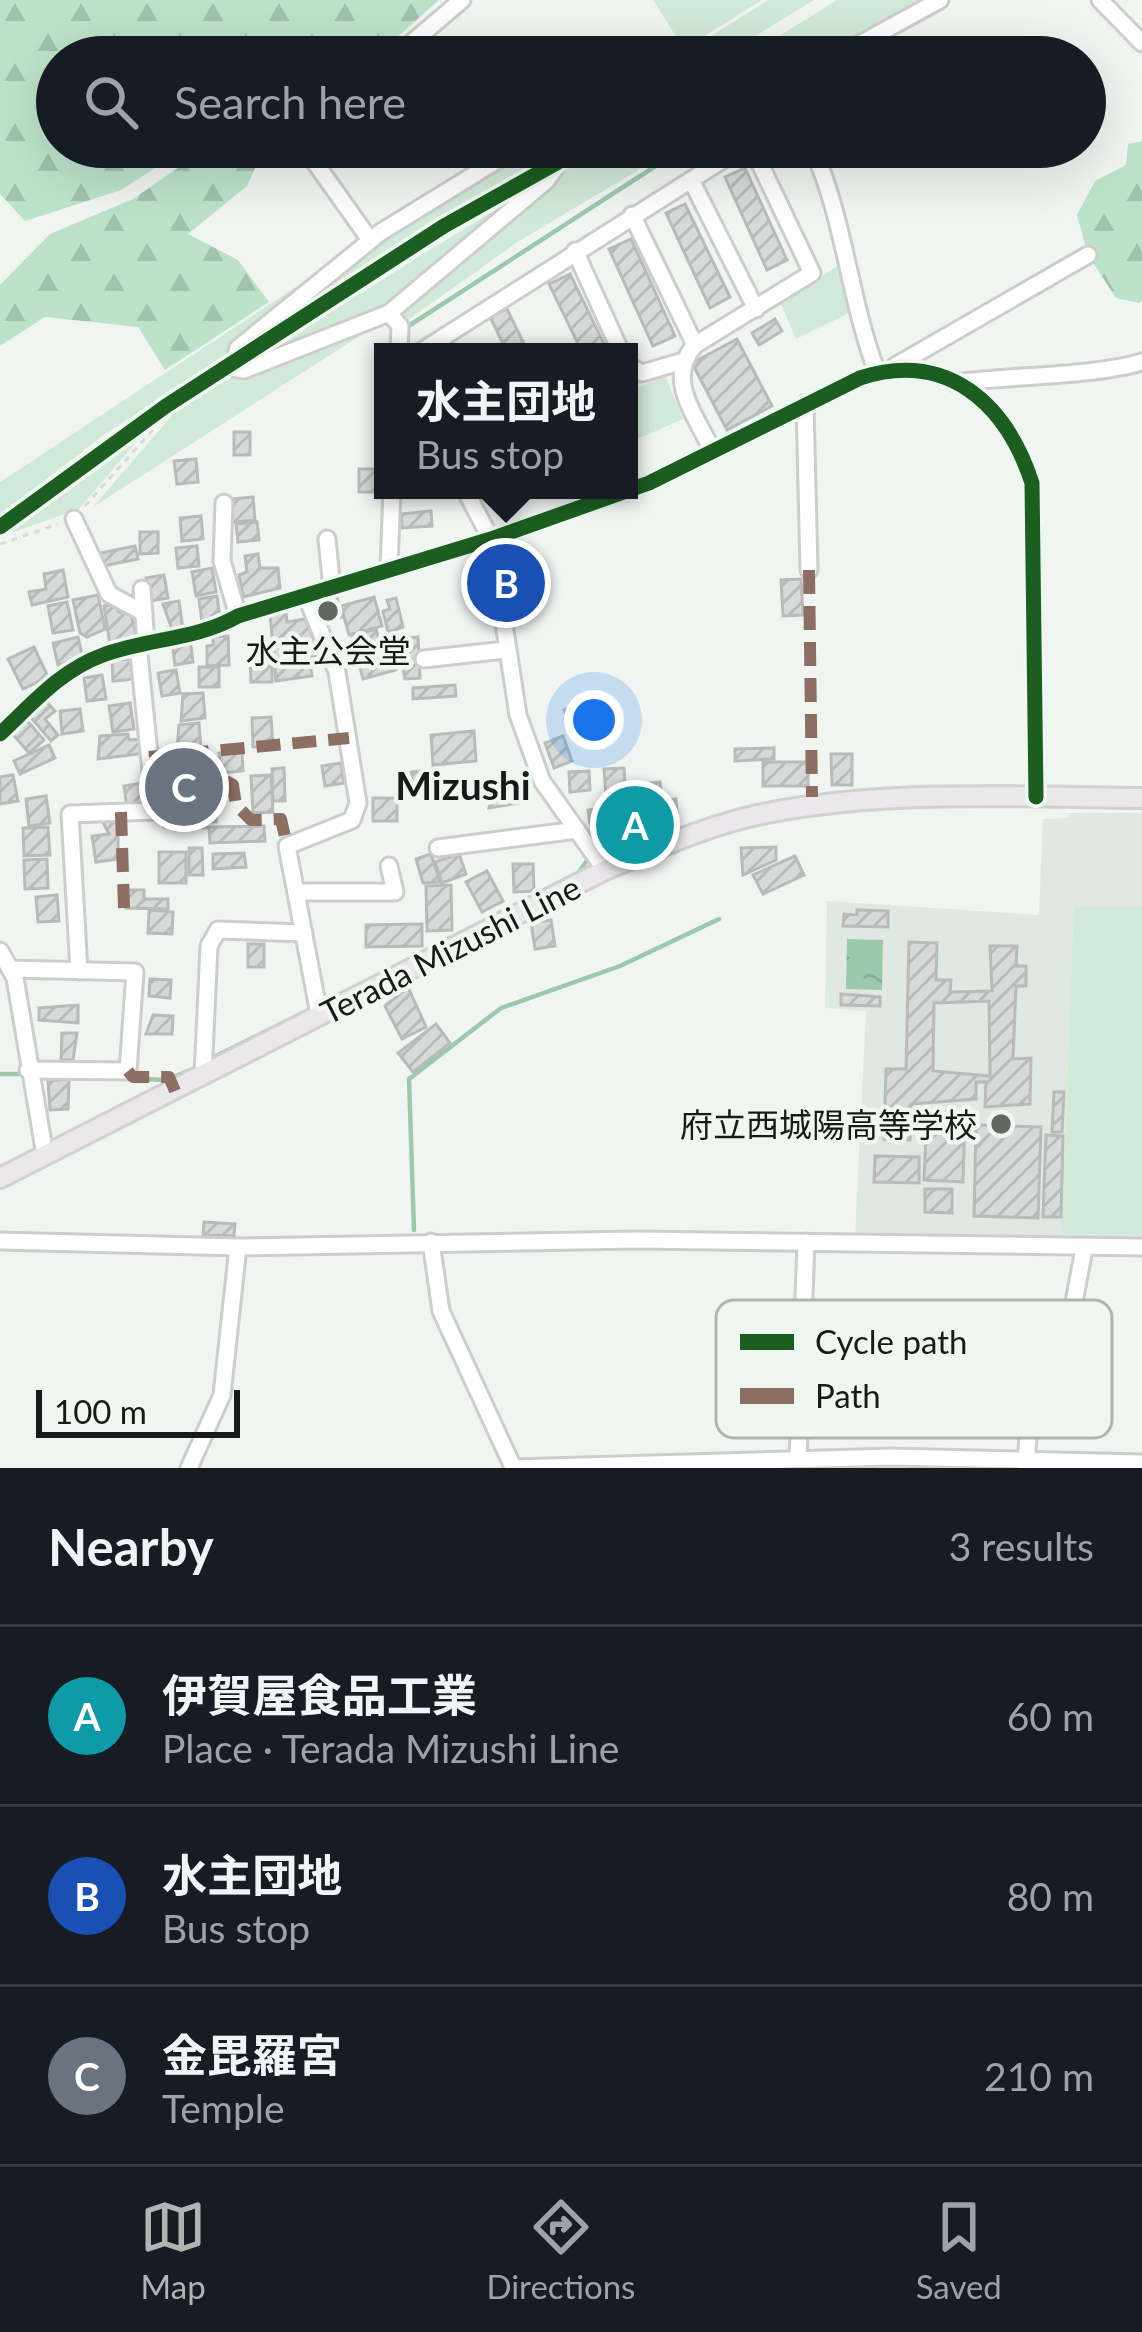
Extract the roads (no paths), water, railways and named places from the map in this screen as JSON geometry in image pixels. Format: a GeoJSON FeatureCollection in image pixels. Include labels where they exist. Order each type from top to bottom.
{"type":"FeatureCollection","features":[{"type":"Feature","properties":{"kind":"main road","name":"Terada Mizushi Line"},"geometry":{"type":"LineString","coordinates":[[0,1178],[605,870],[760,814],[915,797],[1142,798]]}},
{"type":"Feature","properties":{"kind":"street"},"geometry":{"type":"LineString","coordinates":[[420,36],[462,0]]}},
{"type":"Feature","properties":{"kind":"street"},"geometry":{"type":"LineString","coordinates":[[874,36],[940,0]]}},
{"type":"Feature","properties":{"kind":"street"},"geometry":{"type":"LineString","coordinates":[[1100,0],[1142,43]]}},
{"type":"Feature","properties":{"kind":"street"},"geometry":{"type":"LineString","coordinates":[[319,168],[370,240]]}},
{"type":"Feature","properties":{"kind":"street"},"geometry":{"type":"LineString","coordinates":[[485,168],[370,240],[238,348],[232,368],[244,370],[389,313],[556,168]]}},
{"type":"Feature","properties":{"kind":"street"},"geometry":{"type":"LineString","coordinates":[[434,343],[711,168]]}},
{"type":"Feature","properties":{"kind":"street"},"geometry":{"type":"LineString","coordinates":[[638,371],[680,362],[695,345],[812,273],[758,168]]}},
{"type":"Feature","properties":{"kind":"street"},"geometry":{"type":"LineString","coordinates":[[819,168],[852,266],[860,330],[877,372]]}},
{"type":"Feature","properties":{"kind":"street"},"geometry":{"type":"LineString","coordinates":[[691,180],[756,309]]}},
{"type":"Feature","properties":{"kind":"street"},"geometry":{"type":"LineString","coordinates":[[632,215],[695,345]]}},
{"type":"Feature","properties":{"kind":"street"},"geometry":{"type":"LineString","coordinates":[[575,251],[617,343]]}},
{"type":"Feature","properties":{"kind":"street"},"geometry":{"type":"LineString","coordinates":[[638,487],[895,366],[1088,255]]}},
{"type":"Feature","properties":{"kind":"street"},"geometry":{"type":"LineString","coordinates":[[389,313],[400,326],[399,343]]}},
{"type":"Feature","properties":{"kind":"street"},"geometry":{"type":"LineString","coordinates":[[680,362],[680,380],[712,450]]}},
{"type":"Feature","properties":{"kind":"street"},"geometry":{"type":"LineString","coordinates":[[955,383],[1036,372],[1114,370],[1142,362]]}},
{"type":"Feature","properties":{"kind":"street"},"geometry":{"type":"LineString","coordinates":[[895,366],[955,383],[1006,421],[1032,483],[1036,797]]}},
{"type":"Feature","properties":{"kind":"street"},"geometry":{"type":"LineString","coordinates":[[806,404],[809,570]]}},
{"type":"Feature","properties":{"kind":"street"},"geometry":{"type":"LineString","coordinates":[[388,567],[392,499]]}},
{"type":"Feature","properties":{"kind":"street"},"geometry":{"type":"LineString","coordinates":[[470,499],[491,539],[518,715],[542,781],[605,870]]}},
{"type":"Feature","properties":{"kind":"street"},"geometry":{"type":"LineString","coordinates":[[0,734],[59,676],[100,655],[210,632],[238,616],[307,598],[388,567],[491,539],[604,499]]}},
{"type":"Feature","properties":{"kind":"street"},"geometry":{"type":"LineString","coordinates":[[224,502],[222,561],[238,616]]}},
{"type":"Feature","properties":{"kind":"street"},"geometry":{"type":"LineString","coordinates":[[74,518],[109,594],[144,613]]}},
{"type":"Feature","properties":{"kind":"street"},"geometry":{"type":"LineString","coordinates":[[327,539],[332,589]]}},
{"type":"Feature","properties":{"kind":"street"},"geometry":{"type":"LineString","coordinates":[[79,971],[70,814],[154,811],[142,589]]}},
{"type":"Feature","properties":{"kind":"street"},"geometry":{"type":"LineString","coordinates":[[307,598],[337,672],[358,803],[352,820],[287,846],[319,1014]]}},
{"type":"Feature","properties":{"kind":"street"},"geometry":{"type":"LineString","coordinates":[[424,659],[505,650]]}},
{"type":"Feature","properties":{"kind":"street"},"geometry":{"type":"LineString","coordinates":[[437,848],[577,830]]}},
{"type":"Feature","properties":{"kind":"street"},"geometry":{"type":"LineString","coordinates":[[296,892],[395,892],[389,866]]}},
{"type":"Feature","properties":{"kind":"street"},"geometry":{"type":"LineString","coordinates":[[203,1076],[209,946],[218,931],[304,933]]}},
{"type":"Feature","properties":{"kind":"street"},"geometry":{"type":"LineString","coordinates":[[0,951],[10,969],[45,1155]]}},
{"type":"Feature","properties":{"kind":"street"},"geometry":{"type":"LineString","coordinates":[[10,969],[136,972],[128,1071],[28,1070]]}},
{"type":"Feature","properties":{"kind":"street"},"geometry":{"type":"LineString","coordinates":[[0,1240],[238,1247],[430,1242],[1142,1246]]}},
{"type":"Feature","properties":{"kind":"street"},"geometry":{"type":"LineString","coordinates":[[430,1242],[441,1311],[513,1467],[798,1459],[1142,1463]]}},
{"type":"Feature","properties":{"kind":"street"},"geometry":{"type":"LineString","coordinates":[[804,1300],[806,1243]]}},
{"type":"Feature","properties":{"kind":"street"},"geometry":{"type":"LineString","coordinates":[[189,1468],[222,1395],[238,1247]]}},
{"type":"Feature","properties":{"kind":"street"},"geometry":{"type":"LineString","coordinates":[[1074,1300],[1084,1249]]}},
{"type":"Feature","properties":{"kind":"street"},"geometry":{"type":"LineString","coordinates":[[798,1459],[799,1438]]}},
{"type":"Feature","properties":{"kind":"water"},"geometry":{"type":"Polygon","coordinates":[[[847,939],[883,940],[882,990],[846,989],[847,939]]]}},
{"type":"Feature","properties":{"kind":"waterway"},"geometry":{"type":"LineString","coordinates":[[407,327],[653,168]]}},
{"type":"Feature","properties":{"kind":"waterway"},"geometry":{"type":"LineString","coordinates":[[379,975],[578,873],[586,862]]}},
{"type":"Feature","properties":{"kind":"waterway"},"geometry":{"type":"LineString","coordinates":[[414,1230],[409,1079],[501,1008],[620,966],[719,919]]}},
{"type":"Feature","properties":{"kind":"waterway"},"geometry":{"type":"LineString","coordinates":[[325,1001],[358,986]]}},
{"type":"Feature","properties":{"kind":"waterway"},"geometry":{"type":"LineString","coordinates":[[214,1057],[311,1009]]}},
{"type":"Feature","properties":{"kind":"waterway"},"geometry":{"type":"LineString","coordinates":[[118,1078],[167,1080],[197,1067]]}},
{"type":"Feature","properties":{"kind":"waterway"},"geometry":{"type":"LineString","coordinates":[[0,1074],[24,1074]]}},
{"type":"Feature","properties":{"kind":"waterway"},"geometry":{"type":"LineString","coordinates":[[683,1233],[809,1235]]}},
{"type":"Feature","properties":{"kind":"waterway"},"geometry":{"type":"LineString","coordinates":[[0,1234],[180,1238]]}},
{"type":"Feature","properties":{"kind":"waterway"},"geometry":{"type":"LineString","coordinates":[[269,1239],[468,1236]]}},
{"type":"Feature","properties":{"kind":"place","name":"水主団地"},"geometry":{"type":"Point","coordinates":[506,583]}},
{"type":"Feature","properties":{"kind":"place","name":"水主公会堂"},"geometry":{"type":"Point","coordinates":[328,611]}},
{"type":"Feature","properties":{"kind":"place","name":"金毘羅宮"},"geometry":{"type":"Point","coordinates":[184,787]}},
{"type":"Feature","properties":{"kind":"place","name":"伊賀屋食品工業"},"geometry":{"type":"Point","coordinates":[635,825]}},
{"type":"Feature","properties":{"kind":"place","name":"府立西城陽高等学校"},"geometry":{"type":"Point","coordinates":[1001,1124]}},
{"type":"Feature","properties":{"kind":"district","name":"Mizushi"},"geometry":{"type":"Point","coordinates":[463,785]}}]}
